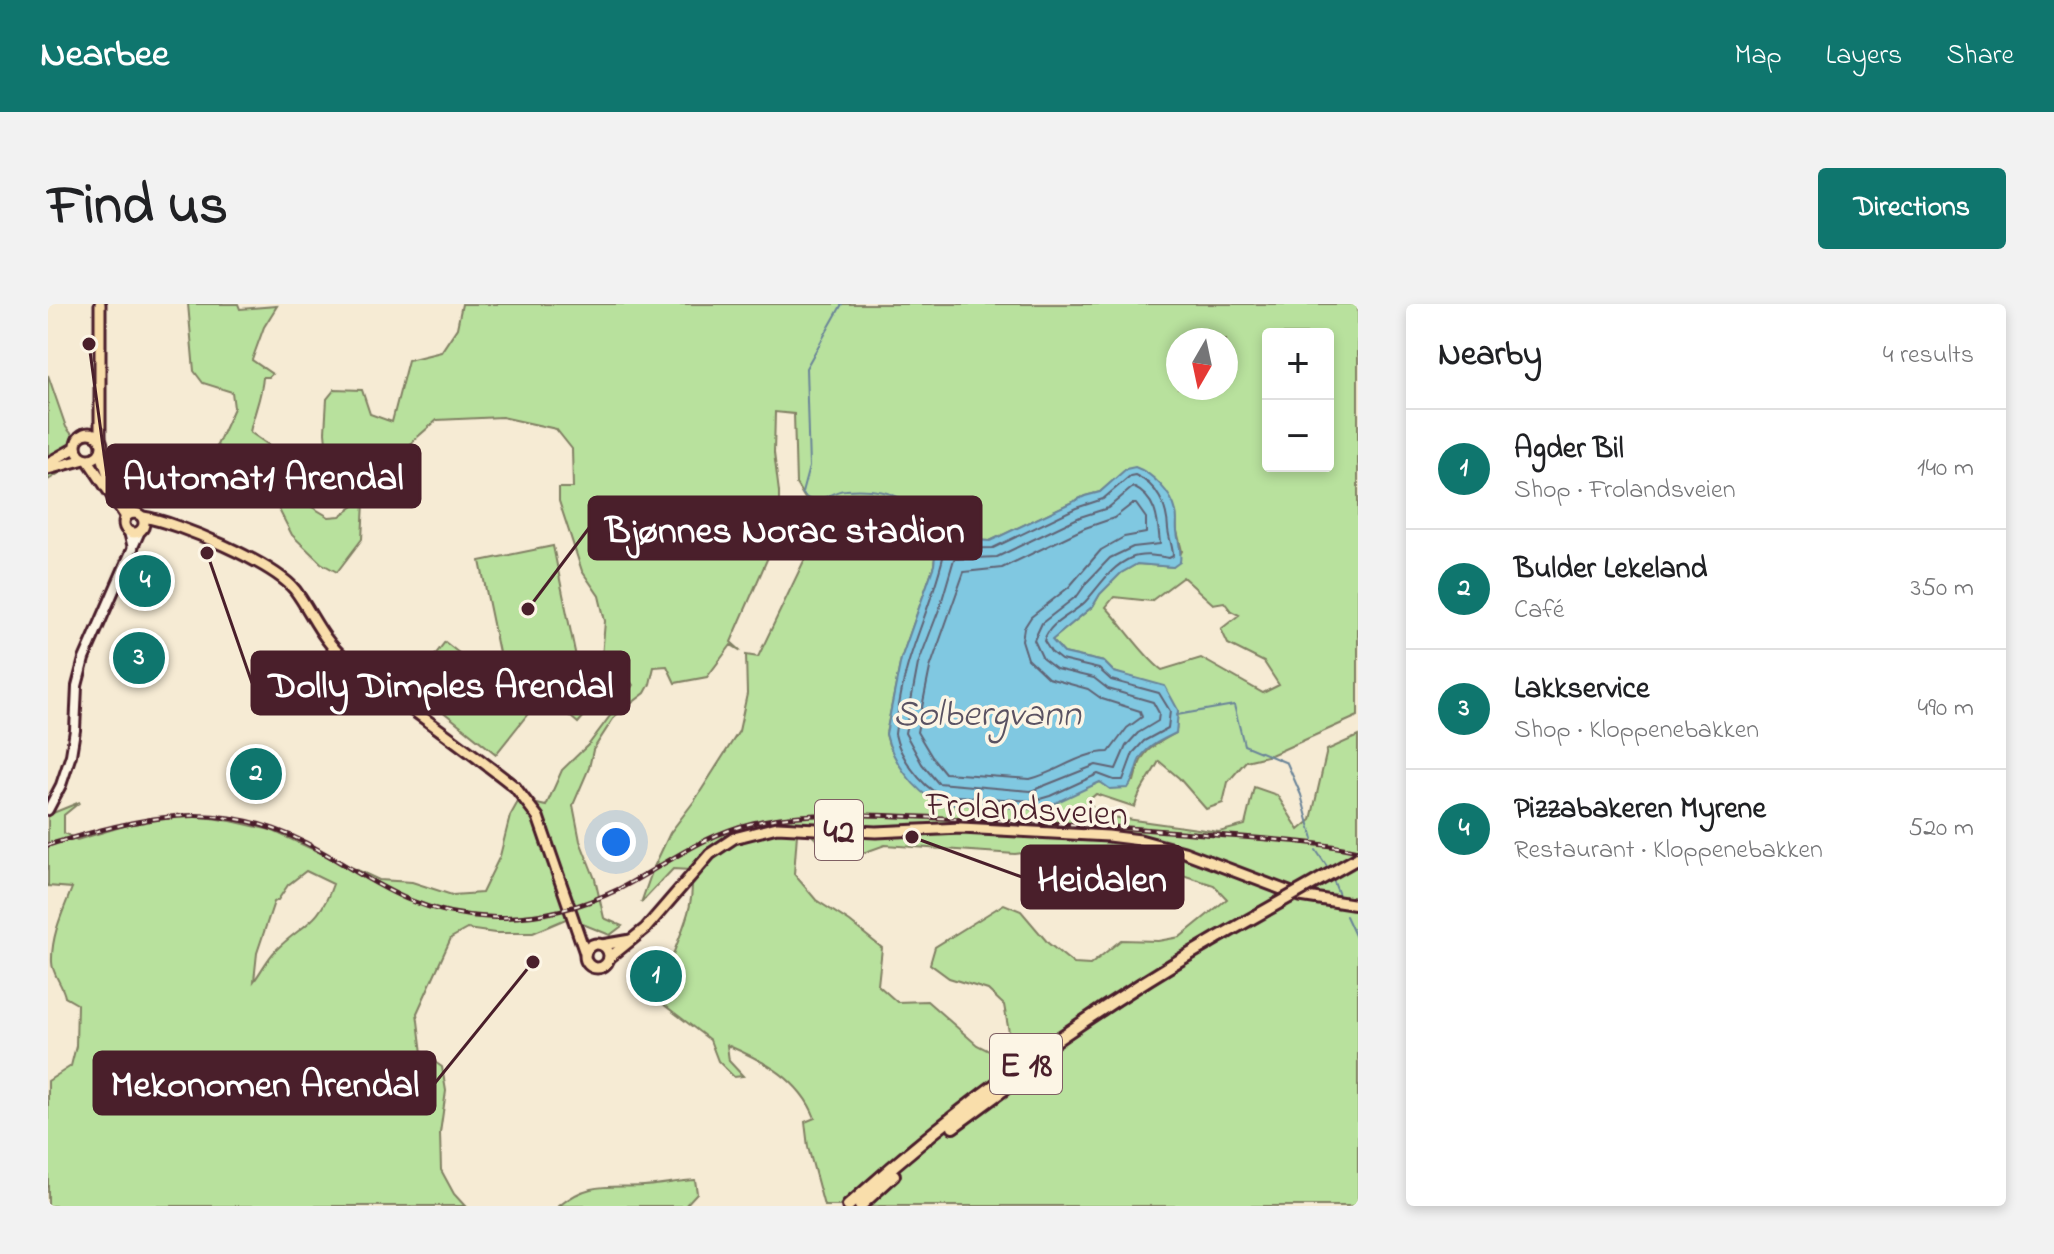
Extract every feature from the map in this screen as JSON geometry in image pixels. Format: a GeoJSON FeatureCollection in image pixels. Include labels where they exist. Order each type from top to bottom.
{"type":"FeatureCollection","features":[{"type":"Feature","properties":{"kind":"highway","name":"E 18"},"geometry":{"type":"LineString","coordinates":[[848,1206],[983,1095],[1108,1007],[1358,861]]}},
{"type":"Feature","properties":{"kind":"highway","name":"E 18"},"geometry":{"type":"LineString","coordinates":[[860,1206],[932,1143],[1074,1037],[1218,940]]}},
{"type":"Feature","properties":{"kind":"main road"},"geometry":{"type":"LineString","coordinates":[[48,810],[71,755],[77,686],[84,659],[133,549],[137,521],[111,484],[101,453],[98,402],[100,304]]}},
{"type":"Feature","properties":{"kind":"main road"},"geometry":{"type":"LineString","coordinates":[[98,402],[85,434],[76,441],[75,448],[137,521]]}},
{"type":"Feature","properties":{"kind":"main road"},"geometry":{"type":"LineString","coordinates":[[85,434],[100,438]]}},
{"type":"Feature","properties":{"kind":"main road"},"geometry":{"type":"LineString","coordinates":[[48,466],[75,448]]}},
{"type":"Feature","properties":{"kind":"main road"},"geometry":{"type":"LineString","coordinates":[[48,466],[96,458],[101,453]]}},
{"type":"Feature","properties":{"kind":"main road"},"geometry":{"type":"LineString","coordinates":[[129,532],[137,521]]}},
{"type":"Feature","properties":{"kind":"main road"},"geometry":{"type":"LineString","coordinates":[[133,549],[124,525],[137,521],[165,523],[259,563],[281,577],[295,591],[337,652],[497,773],[529,802],[544,831],[577,924],[586,963],[595,969],[604,966],[609,958],[608,950],[577,924]]}},
{"type":"Feature","properties":{"kind":"main road","name":"Frolandsveien"},"geometry":{"type":"LineString","coordinates":[[609,958],[646,928],[710,854],[742,835],[777,827],[876,832],[961,828],[1140,840],[1184,852],[1300,896],[1358,905]]}},
{"type":"Feature","properties":{"kind":"main road"},"geometry":{"type":"LineString","coordinates":[[585,953],[590,946],[631,940]]}},
{"type":"Feature","properties":{"kind":"green space"},"geometry":{"type":"Polygon","coordinates":[[[188,304],[238,304],[240,309],[277,306],[264,327],[252,360],[272,374],[263,377],[250,432],[270,446],[277,460],[271,478],[290,494],[329,517],[340,516],[354,506],[367,485],[360,477],[328,463],[325,432],[327,399],[335,389],[362,390],[370,414],[392,422],[408,360],[441,352],[457,328],[462,304],[1358,304],[1358,716],[1271,755],[1246,761],[1228,782],[1223,803],[1206,809],[1159,761],[1135,807],[1096,794],[1088,801],[1098,815],[1219,832],[1245,825],[1254,787],[1277,795],[1299,830],[1311,820],[1327,750],[1358,736],[1358,1206],[824,1206],[808,1147],[805,1122],[815,1118],[800,1092],[767,1065],[727,1045],[729,1061],[743,1076],[734,1077],[718,1061],[710,1040],[659,1001],[690,906],[690,870],[673,869],[641,903],[670,833],[739,731],[747,694],[746,655],[758,657],[813,542],[817,518],[796,484],[794,414],[775,412],[779,532],[731,642],[741,651],[731,645],[707,677],[675,683],[667,666],[654,667],[645,693],[615,716],[593,750],[573,805],[580,841],[595,879],[604,918],[622,926],[610,935],[568,918],[533,933],[467,929],[451,938],[417,1013],[422,1053],[442,1067],[446,1091],[440,1133],[441,1170],[454,1194],[465,1206],[48,1206],[48,1081],[71,1066],[76,1046],[77,1004],[65,997],[52,966],[56,933],[72,888],[48,886],[48,815],[80,802],[64,815],[64,833],[77,840],[151,818],[191,815],[231,821],[271,830],[379,880],[412,882],[452,895],[482,893],[500,856],[510,816],[519,800],[546,806],[562,770],[589,744],[633,685],[623,672],[602,657],[605,621],[599,596],[582,571],[559,501],[559,488],[573,488],[572,449],[556,429],[502,417],[437,420],[413,441],[391,473],[364,503],[362,539],[337,572],[321,563],[292,535],[273,498],[241,475],[217,445],[234,408],[232,392],[203,383],[194,371],[188,304]],[[1127,469],[1100,492],[1085,496],[990,541],[937,538],[934,565],[901,659],[886,734],[889,745],[992,805],[1033,809],[1100,782],[1106,785],[1134,781],[1148,751],[1176,733],[1178,710],[1128,677],[1114,672],[1104,662],[1064,653],[1052,640],[1093,606],[1100,594],[1121,573],[1137,564],[1173,567],[1182,551],[1176,512],[1127,469]],[[1183,577],[1151,601],[1114,597],[1106,607],[1162,670],[1201,658],[1263,693],[1279,685],[1264,662],[1228,644],[1221,629],[1239,615],[1224,602],[1213,604],[1183,577]],[[806,829],[797,834],[794,874],[816,900],[882,948],[878,985],[897,1002],[927,1001],[977,1045],[995,1054],[1009,1032],[1004,1005],[988,990],[949,978],[930,964],[935,947],[1004,904],[1021,911],[1048,943],[1074,964],[1090,965],[1121,940],[1158,941],[1180,937],[1227,899],[1214,885],[1136,860],[1055,849],[1015,854],[885,845],[863,853],[833,857],[806,829]],[[306,871],[288,885],[274,902],[257,953],[254,981],[276,950],[316,916],[333,884],[306,871]]]}},
{"type":"Feature","properties":{"kind":"green space"},"geometry":{"type":"Polygon","coordinates":[[[48,375],[66,427],[84,450],[84,458],[48,480],[48,375]]]}},
{"type":"Feature","properties":{"kind":"green space"},"geometry":{"type":"Polygon","coordinates":[[[553,546],[576,657],[503,672],[480,561],[553,546]]]}},
{"type":"Feature","properties":{"kind":"green space"},"geometry":{"type":"Polygon","coordinates":[[[445,642],[531,710],[496,754],[411,686],[445,642]]]}},
{"type":"Feature","properties":{"kind":"green space"},"geometry":{"type":"Polygon","coordinates":[[[589,684],[602,695],[578,723],[565,712],[589,684]]]}},
{"type":"Feature","properties":{"kind":"green space"},"geometry":{"type":"Polygon","coordinates":[[[695,1180],[697,1193],[685,1206],[559,1206],[590,1189],[695,1180]]]}},
{"type":"Feature","properties":{"kind":"water","name":"Solbergvann"},"geometry":{"type":"Polygon","coordinates":[[[1135,467],[1160,485],[1174,505],[1180,562],[1173,567],[1137,564],[1121,573],[1100,594],[1093,606],[1052,640],[1064,653],[1104,662],[1114,672],[1165,686],[1178,710],[1176,733],[1144,753],[1128,788],[1110,789],[1100,782],[1053,804],[1033,809],[938,803],[929,798],[905,774],[886,734],[901,659],[934,565],[937,538],[990,541],[1085,496],[1100,492],[1126,469],[1135,467]]]}},
{"type":"Feature","properties":{"kind":"waterway"},"geometry":{"type":"LineString","coordinates":[[842,304],[806,368],[809,467],[802,493],[812,500],[846,490],[889,493],[910,504],[937,538]]}},
{"type":"Feature","properties":{"kind":"waterway"},"geometry":{"type":"LineString","coordinates":[[1177,715],[1234,705],[1244,745],[1287,763],[1301,795],[1313,839]]}},
{"type":"Feature","properties":{"kind":"waterway"},"geometry":{"type":"LineString","coordinates":[[1316,850],[1330,871]]}},
{"type":"Feature","properties":{"kind":"waterway"},"geometry":{"type":"LineString","coordinates":[[1332,877],[1339,895]]}},
{"type":"Feature","properties":{"kind":"waterway"},"geometry":{"type":"LineString","coordinates":[[1346,916],[1358,942]]}},
{"type":"Feature","properties":{"kind":"railway"},"geometry":{"type":"LineString","coordinates":[[48,845],[146,820],[177,816],[240,820],[273,828],[306,843],[412,901],[434,909],[487,917],[538,915],[587,902],[619,889],[734,828],[777,818],[803,816],[885,815],[1027,822],[1287,841],[1358,851]]}},
{"type":"Feature","properties":{"kind":"place","name":"Automat1 Arendal"},"geometry":{"type":"Point","coordinates":[89,344]}},
{"type":"Feature","properties":{"kind":"place","name":"Dolly Dimples Arendal"},"geometry":{"type":"Point","coordinates":[207,553]}},
{"type":"Feature","properties":{"kind":"place","name":"Pizzabakeren Myrene"},"geometry":{"type":"Point","coordinates":[145,581]}},
{"type":"Feature","properties":{"kind":"place","name":"Bjønnes Norac stadion"},"geometry":{"type":"Point","coordinates":[528,609]}},
{"type":"Feature","properties":{"kind":"place","name":"Lakkservice"},"geometry":{"type":"Point","coordinates":[139,658]}},
{"type":"Feature","properties":{"kind":"place","name":"Bulder Lekeland"},"geometry":{"type":"Point","coordinates":[256,774]}},
{"type":"Feature","properties":{"kind":"place","name":"Heidalen"},"geometry":{"type":"Point","coordinates":[912,837]}},
{"type":"Feature","properties":{"kind":"place","name":"Mekonomen Arendal"},"geometry":{"type":"Point","coordinates":[533,962]}},
{"type":"Feature","properties":{"kind":"place","name":"Agder Bil"},"geometry":{"type":"Point","coordinates":[656,976]}}]}
